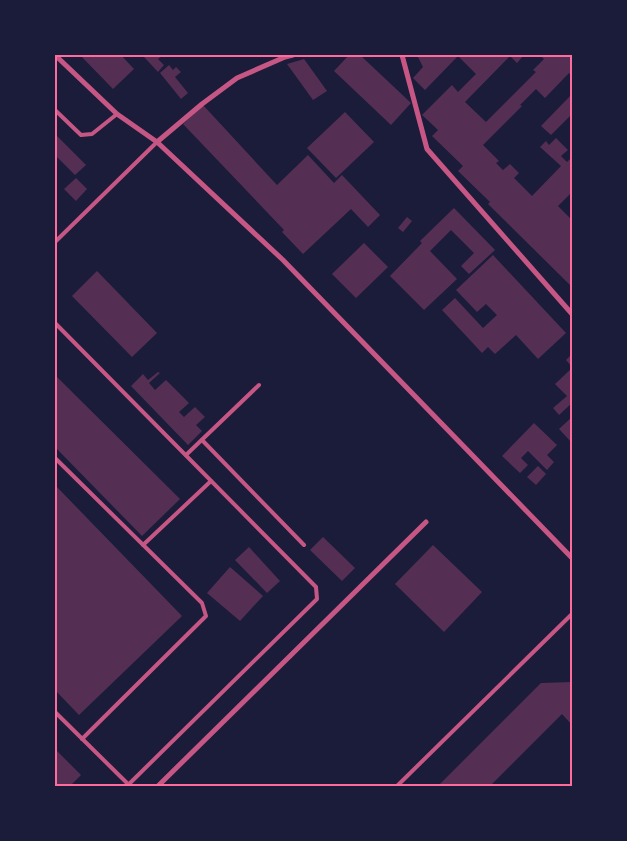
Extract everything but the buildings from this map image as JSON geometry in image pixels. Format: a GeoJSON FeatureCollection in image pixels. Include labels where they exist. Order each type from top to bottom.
{"type":"FeatureCollection","features":[{"type":"Feature","properties":{"kind":"street"},"geometry":{"type":"LineString","coordinates":[[55,55],[117,114],[157,142],[283,260],[572,558]]}},
{"type":"Feature","properties":{"kind":"street"},"geometry":{"type":"LineString","coordinates":[[157,142],[202,104],[237,78],[285,56],[292,55]]}},
{"type":"Feature","properties":{"kind":"street"},"geometry":{"type":"LineString","coordinates":[[402,55],[427,149],[572,314]]}},
{"type":"Feature","properties":{"kind":"street"},"geometry":{"type":"LineString","coordinates":[[158,786],[426,522]]}},
{"type":"Feature","properties":{"kind":"lane"},"geometry":{"type":"LineString","coordinates":[[55,110],[81,135],[92,134],[117,114]]}},
{"type":"Feature","properties":{"kind":"lane"},"geometry":{"type":"LineString","coordinates":[[55,242],[157,142]]}},
{"type":"Feature","properties":{"kind":"lane"},"geometry":{"type":"LineString","coordinates":[[55,323],[316,587],[317,599],[128,785],[55,712]]}},
{"type":"Feature","properties":{"kind":"lane"},"geometry":{"type":"LineString","coordinates":[[186,455],[259,386]]}},
{"type":"Feature","properties":{"kind":"lane"},"geometry":{"type":"LineString","coordinates":[[202,440],[304,545]]}},
{"type":"Feature","properties":{"kind":"lane"},"geometry":{"type":"LineString","coordinates":[[55,458],[202,603],[206,616],[82,739]]}},
{"type":"Feature","properties":{"kind":"lane"},"geometry":{"type":"LineString","coordinates":[[143,545],[211,481]]}},
{"type":"Feature","properties":{"kind":"lane"},"geometry":{"type":"LineString","coordinates":[[397,786],[572,614]]}}]}
